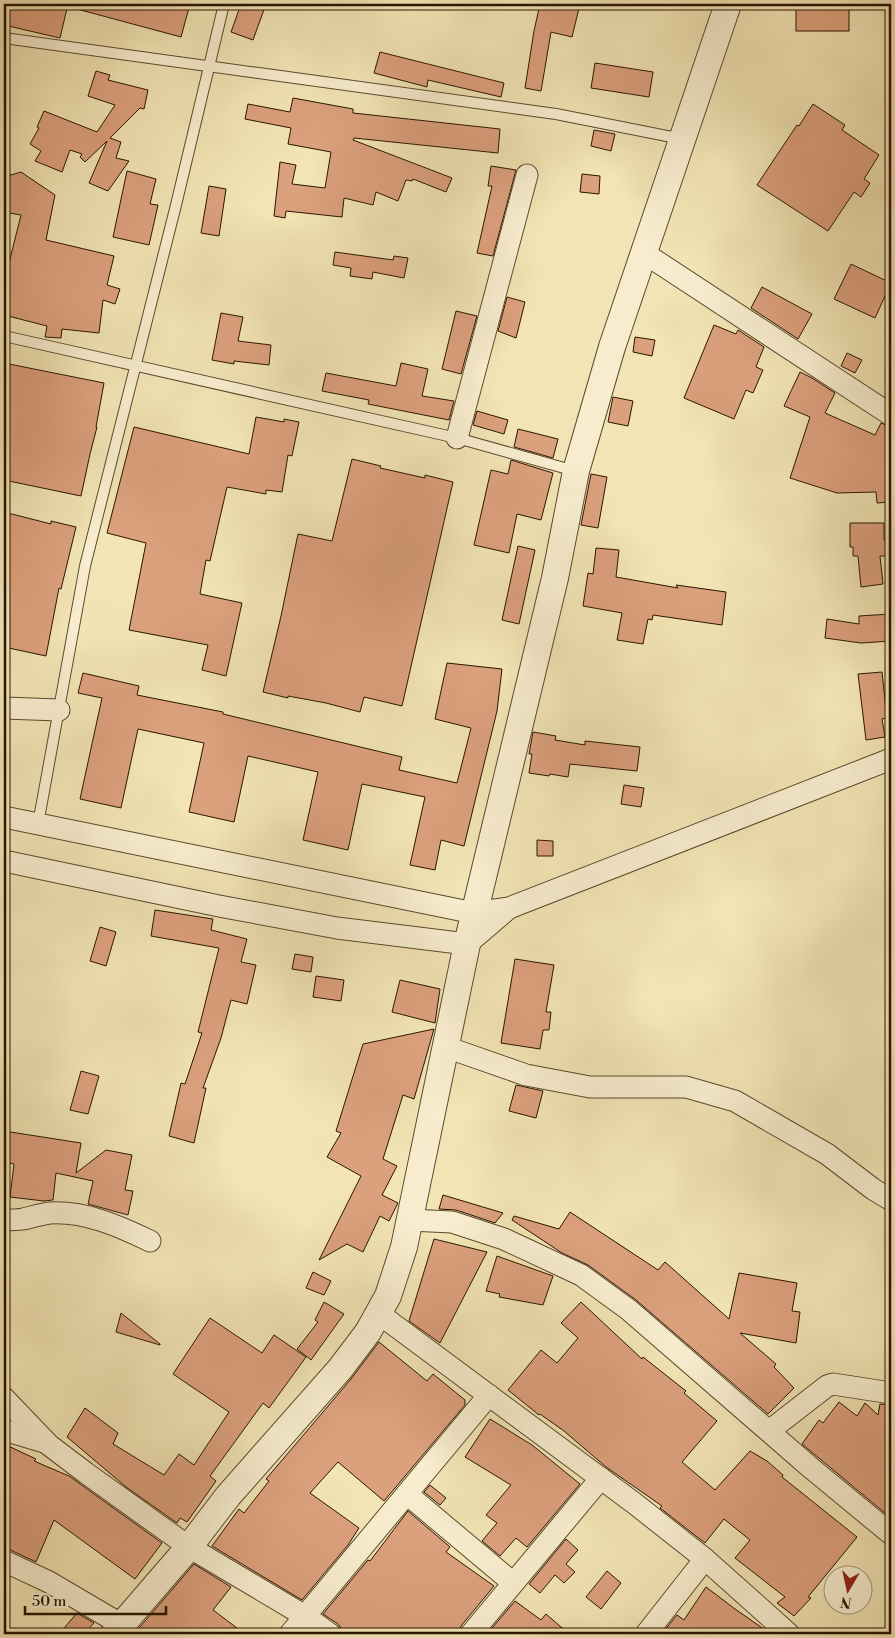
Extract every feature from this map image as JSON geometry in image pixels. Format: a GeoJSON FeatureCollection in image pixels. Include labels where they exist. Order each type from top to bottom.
{"type":"FeatureCollection","features":[{"type":"Feature","properties":{"kind":"street"},"geometry":{"type":"LineString","coordinates":[[4,1561],[49,1582],[118,1630],[189,1547],[228,1496],[340,1369],[368,1332],[390,1288],[404,1247],[467,944],[555,578],[576,471],[612,347],[728,4]]}},
{"type":"Feature","properties":{"kind":"street"},"geometry":{"type":"LineString","coordinates":[[457,438],[527,175]]}},
{"type":"Feature","properties":{"kind":"street"},"geometry":{"type":"LineString","coordinates":[[644,253],[891,416]]}},
{"type":"Feature","properties":{"kind":"street"},"geometry":{"type":"LineString","coordinates":[[4,708],[59,710]]}},
{"type":"Feature","properties":{"kind":"street"},"geometry":{"type":"LineString","coordinates":[[4,817],[474,913],[509,908],[891,760]]}},
{"type":"Feature","properties":{"kind":"street"},"geometry":{"type":"LineString","coordinates":[[4,861],[219,906],[337,928],[467,944],[509,908]]}},
{"type":"Feature","properties":{"kind":"street"},"geometry":{"type":"LineString","coordinates":[[447,1045],[526,1075],[590,1087],[686,1087],[735,1101],[827,1154],[873,1189],[891,1200]]}},
{"type":"Feature","properties":{"kind":"street"},"geometry":{"type":"LineString","coordinates":[[4,1220],[21,1220],[47,1213],[64,1213],[99,1220],[150,1241]]}},
{"type":"Feature","properties":{"kind":"street"},"geometry":{"type":"LineString","coordinates":[[409,1220],[452,1222],[487,1233],[581,1275],[629,1310],[769,1432],[891,1534]]}},
{"type":"Feature","properties":{"kind":"street"},"geometry":{"type":"LineString","coordinates":[[378,1313],[600,1478],[705,1559],[789,1634]]}},
{"type":"Feature","properties":{"kind":"street"},"geometry":{"type":"LineString","coordinates":[[769,1432],[827,1386],[833,1384],[891,1393]]}},
{"type":"Feature","properties":{"kind":"street"},"geometry":{"type":"LineString","coordinates":[[290,1634],[489,1395]]}},
{"type":"Feature","properties":{"kind":"street"},"geometry":{"type":"LineString","coordinates":[[4,1398],[47,1443],[189,1547],[305,1616],[330,1634]]}},
{"type":"Feature","properties":{"kind":"street"},"geometry":{"type":"LineString","coordinates":[[4,1430],[47,1443]]}},
{"type":"Feature","properties":{"kind":"street"},"geometry":{"type":"LineString","coordinates":[[471,1634],[600,1478]]}},
{"type":"Feature","properties":{"kind":"street"},"geometry":{"type":"LineString","coordinates":[[407,1494],[514,1583]]}},
{"type":"Feature","properties":{"kind":"street"},"geometry":{"type":"LineString","coordinates":[[646,1634],[705,1559]]}},
{"type":"Feature","properties":{"kind":"lane"},"geometry":{"type":"LineString","coordinates":[[38,824],[85,566],[224,4]]}},
{"type":"Feature","properties":{"kind":"lane"},"geometry":{"type":"LineString","coordinates":[[4,38],[556,114],[683,139]]}},
{"type":"Feature","properties":{"kind":"lane"},"geometry":{"type":"LineString","coordinates":[[4,336],[457,438],[576,471]]}},
{"type":"Feature","properties":{"kind":"building"},"geometry":{"type":"Polygon","coordinates":[[[4,4],[68,4],[60,38],[4,25],[4,4]]]}},
{"type":"Feature","properties":{"kind":"building"},"geometry":{"type":"Polygon","coordinates":[[[78,4],[190,4],[181,37],[77,9],[78,4]]]}},
{"type":"Feature","properties":{"kind":"building"},"geometry":{"type":"Polygon","coordinates":[[[241,4],[266,4],[253,40],[231,32],[241,4]]]}},
{"type":"Feature","properties":{"kind":"building"},"geometry":{"type":"Polygon","coordinates":[[[540,4],[580,4],[572,37],[551,32],[541,91],[525,88],[540,4]]]}},
{"type":"Feature","properties":{"kind":"building"},"geometry":{"type":"Polygon","coordinates":[[[796,4],[849,4],[849,31],[796,31],[796,4]]]}},
{"type":"Feature","properties":{"kind":"building"},"geometry":{"type":"Polygon","coordinates":[[[380,52],[504,83],[501,97],[428,80],[427,87],[374,73],[380,52]]]}},
{"type":"Feature","properties":{"kind":"building"},"geometry":{"type":"Polygon","coordinates":[[[595,63],[653,72],[649,97],[591,88],[595,63]]]}},
{"type":"Feature","properties":{"kind":"building"},"geometry":{"type":"Polygon","coordinates":[[[96,71],[110,75],[108,80],[148,90],[144,109],[140,108],[110,138],[121,142],[116,158],[129,161],[108,191],[89,183],[107,141],[85,162],[80,157],[82,154],[70,150],[62,172],[35,161],[41,151],[30,144],[39,128],[37,127],[44,111],[97,132],[115,105],[88,96],[96,71]]]}},
{"type":"Feature","properties":{"kind":"building"},"geometry":{"type":"Polygon","coordinates":[[[293,98],[353,109],[353,113],[500,129],[498,153],[354,138],[353,140],[452,178],[446,192],[413,179],[412,181],[406,180],[398,201],[376,192],[373,205],[344,198],[342,217],[286,211],[285,218],[274,216],[280,162],[296,165],[292,184],[325,188],[331,152],[288,144],[291,128],[245,119],[248,104],[290,112],[293,98]]]}},
{"type":"Feature","properties":{"kind":"building"},"geometry":{"type":"Polygon","coordinates":[[[813,104],[845,125],[842,130],[879,155],[864,179],[870,183],[861,197],[854,192],[828,231],[757,185],[813,104]]]}},
{"type":"Feature","properties":{"kind":"building"},"geometry":{"type":"Polygon","coordinates":[[[594,130],[615,134],[611,151],[591,146],[594,130]]]}},
{"type":"Feature","properties":{"kind":"building"},"geometry":{"type":"Polygon","coordinates":[[[491,166],[516,170],[493,256],[477,253],[492,186],[488,186],[491,166]]]}},
{"type":"Feature","properties":{"kind":"building"},"geometry":{"type":"Polygon","coordinates":[[[127,171],[156,179],[150,204],[158,205],[149,245],[113,237],[127,171]]]}},
{"type":"Feature","properties":{"kind":"building"},"geometry":{"type":"Polygon","coordinates":[[[21,172],[55,195],[46,240],[114,256],[107,285],[120,289],[115,304],[103,300],[99,333],[62,329],[61,338],[45,337],[47,326],[4,315],[4,283],[21,215],[4,212],[4,177],[21,172]]]}},
{"type":"Feature","properties":{"kind":"building"},"geometry":{"type":"Polygon","coordinates":[[[582,174],[600,176],[599,194],[580,192],[582,174]]]}},
{"type":"Feature","properties":{"kind":"building"},"geometry":{"type":"Polygon","coordinates":[[[209,186],[226,189],[219,236],[201,233],[209,186]]]}},
{"type":"Feature","properties":{"kind":"building"},"geometry":{"type":"Polygon","coordinates":[[[335,252],[393,260],[394,256],[408,258],[404,278],[373,272],[372,279],[350,276],[351,268],[333,265],[335,252]]]}},
{"type":"Feature","properties":{"kind":"building"},"geometry":{"type":"Polygon","coordinates":[[[851,264],[891,283],[875,318],[834,299],[851,264]]]}},
{"type":"Feature","properties":{"kind":"building"},"geometry":{"type":"Polygon","coordinates":[[[762,287],[812,314],[798,339],[751,308],[762,287]]]}},
{"type":"Feature","properties":{"kind":"building"},"geometry":{"type":"Polygon","coordinates":[[[507,297],[525,302],[516,338],[498,331],[507,297]]]}},
{"type":"Feature","properties":{"kind":"building"},"geometry":{"type":"Polygon","coordinates":[[[456,311],[477,316],[461,374],[442,369],[456,311]]]}},
{"type":"Feature","properties":{"kind":"building"},"geometry":{"type":"Polygon","coordinates":[[[221,313],[243,317],[238,341],[271,345],[269,365],[234,361],[234,364],[212,360],[221,313]]]}},
{"type":"Feature","properties":{"kind":"building"},"geometry":{"type":"Polygon","coordinates":[[[714,325],[736,334],[738,330],[764,347],[756,367],[763,370],[753,393],[746,390],[734,419],[684,398],[714,325]]]}},
{"type":"Feature","properties":{"kind":"building"},"geometry":{"type":"Polygon","coordinates":[[[635,337],[655,340],[652,356],[633,352],[635,337]]]}},
{"type":"Feature","properties":{"kind":"building"},"geometry":{"type":"Polygon","coordinates":[[[847,353],[862,360],[855,373],[841,366],[847,353]]]}},
{"type":"Feature","properties":{"kind":"building"},"geometry":{"type":"Polygon","coordinates":[[[4,363],[104,383],[97,427],[81,496],[4,480],[4,363]]]}},
{"type":"Feature","properties":{"kind":"building"},"geometry":{"type":"Polygon","coordinates":[[[401,363],[428,369],[422,396],[454,401],[449,420],[368,404],[369,400],[322,391],[326,373],[396,386],[401,363]]]}},
{"type":"Feature","properties":{"kind":"building"},"geometry":{"type":"Polygon","coordinates":[[[800,372],[835,393],[825,413],[875,435],[881,423],[891,427],[891,502],[877,503],[876,492],[837,493],[790,478],[810,417],[784,406],[800,372]]]}},
{"type":"Feature","properties":{"kind":"building"},"geometry":{"type":"Polygon","coordinates":[[[613,397],[633,401],[628,426],[608,422],[613,397]]]}},
{"type":"Feature","properties":{"kind":"building"},"geometry":{"type":"Polygon","coordinates":[[[477,411],[508,420],[504,434],[473,425],[477,411]]]}},
{"type":"Feature","properties":{"kind":"building"},"geometry":{"type":"Polygon","coordinates":[[[256,417],[284,422],[284,419],[299,422],[292,456],[288,455],[282,492],[266,490],[266,494],[227,487],[210,561],[206,560],[200,594],[242,603],[226,676],[202,670],[208,645],[129,630],[146,543],[107,533],[134,427],[249,454],[256,417]]]}},
{"type":"Feature","properties":{"kind":"building"},"geometry":{"type":"Polygon","coordinates":[[[518,429],[558,439],[553,458],[514,447],[518,429]]]}},
{"type":"Feature","properties":{"kind":"building"},"geometry":{"type":"Polygon","coordinates":[[[352,459],[381,466],[380,468],[425,478],[425,475],[453,482],[402,706],[364,697],[360,712],[326,703],[288,696],[288,698],[263,692],[298,534],[332,541],[352,459]]]}},
{"type":"Feature","properties":{"kind":"building"},"geometry":{"type":"Polygon","coordinates":[[[511,460],[553,473],[541,520],[517,514],[509,553],[474,545],[491,470],[508,474],[511,460]]]}},
{"type":"Feature","properties":{"kind":"building"},"geometry":{"type":"Polygon","coordinates":[[[591,474],[607,477],[598,528],[581,525],[591,474]]]}},
{"type":"Feature","properties":{"kind":"building"},"geometry":{"type":"Polygon","coordinates":[[[4,512],[51,524],[51,521],[76,527],[61,589],[59,588],[46,656],[4,647],[4,512]]]}},
{"type":"Feature","properties":{"kind":"building"},"geometry":{"type":"Polygon","coordinates":[[[850,523],[884,523],[884,540],[887,540],[887,556],[880,556],[883,584],[861,587],[858,556],[853,556],[853,547],[850,547],[850,523]]]}},
{"type":"Feature","properties":{"kind":"building"},"geometry":{"type":"Polygon","coordinates":[[[518,546],[535,550],[519,624],[502,620],[518,546]]]}},
{"type":"Feature","properties":{"kind":"building"},"geometry":{"type":"Polygon","coordinates":[[[596,548],[619,550],[616,577],[678,588],[676,585],[726,592],[722,625],[653,615],[652,620],[648,619],[643,644],[617,640],[622,613],[583,606],[588,573],[593,574],[596,548]]]}},
{"type":"Feature","properties":{"kind":"building"},"geometry":{"type":"Polygon","coordinates":[[[891,614],[891,641],[861,643],[825,638],[827,619],[859,624],[859,616],[891,614]]]}},
{"type":"Feature","properties":{"kind":"building"},"geometry":{"type":"Polygon","coordinates":[[[447,663],[502,669],[497,711],[464,846],[441,840],[435,870],[410,865],[425,797],[362,784],[348,850],[303,840],[318,772],[248,756],[234,822],[189,812],[204,743],[138,729],[121,808],[80,799],[102,698],[78,693],[83,673],[139,686],[137,695],[223,712],[223,714],[402,757],[399,770],[457,783],[471,728],[435,719],[447,663]]]}},
{"type":"Feature","properties":{"kind":"building"},"geometry":{"type":"Polygon","coordinates":[[[882,672],[887,718],[882,719],[885,737],[866,740],[858,674],[882,672]]]}},
{"type":"Feature","properties":{"kind":"building"},"geometry":{"type":"Polygon","coordinates":[[[533,732],[556,736],[555,740],[585,745],[585,741],[640,747],[637,771],[570,764],[568,777],[529,773],[532,754],[529,754],[533,732]]]}},
{"type":"Feature","properties":{"kind":"building"},"geometry":{"type":"Polygon","coordinates":[[[624,785],[644,788],[641,807],[621,804],[624,785]]]}},
{"type":"Feature","properties":{"kind":"building"},"geometry":{"type":"Polygon","coordinates":[[[537,840],[553,841],[553,856],[537,856],[537,840]]]}},
{"type":"Feature","properties":{"kind":"building"},"geometry":{"type":"Polygon","coordinates":[[[155,910],[213,919],[211,930],[247,939],[241,962],[256,965],[247,1004],[231,1000],[221,1038],[203,1088],[206,1088],[194,1143],[169,1136],[181,1083],[185,1084],[202,1033],[198,1032],[219,948],[151,936],[155,910]]]}},
{"type":"Feature","properties":{"kind":"building"},"geometry":{"type":"Polygon","coordinates":[[[100,927],[116,932],[106,966],[90,961],[100,927]]]}},
{"type":"Feature","properties":{"kind":"building"},"geometry":{"type":"Polygon","coordinates":[[[295,954],[313,957],[311,972],[292,969],[295,954]]]}},
{"type":"Feature","properties":{"kind":"building"},"geometry":{"type":"Polygon","coordinates":[[[515,959],[554,965],[546,1012],[551,1012],[549,1030],[543,1030],[540,1049],[501,1043],[515,959]]]}},
{"type":"Feature","properties":{"kind":"building"},"geometry":{"type":"Polygon","coordinates":[[[316,976],[344,980],[341,1001],[313,997],[316,976]]]}},
{"type":"Feature","properties":{"kind":"building"},"geometry":{"type":"Polygon","coordinates":[[[400,980],[440,989],[435,1023],[392,1012],[400,980]]]}},
{"type":"Feature","properties":{"kind":"building"},"geometry":{"type":"Polygon","coordinates":[[[434,1029],[414,1099],[403,1095],[383,1159],[397,1166],[382,1195],[398,1203],[389,1221],[380,1216],[363,1252],[347,1244],[319,1260],[361,1176],[327,1157],[341,1133],[336,1131],[363,1044],[434,1029]]]}},
{"type":"Feature","properties":{"kind":"building"},"geometry":{"type":"Polygon","coordinates":[[[81,1071],[99,1076],[88,1114],[70,1110],[81,1071]]]}},
{"type":"Feature","properties":{"kind":"building"},"geometry":{"type":"Polygon","coordinates":[[[516,1085],[543,1091],[536,1118],[509,1111],[516,1085]]]}},
{"type":"Feature","properties":{"kind":"building"},"geometry":{"type":"Polygon","coordinates":[[[4,1131],[81,1143],[76,1173],[106,1150],[132,1155],[125,1190],[133,1191],[128,1215],[88,1204],[93,1181],[56,1173],[53,1200],[44,1201],[10,1197],[14,1164],[4,1162],[4,1131]]]}},
{"type":"Feature","properties":{"kind":"building"},"geometry":{"type":"Polygon","coordinates":[[[443,1195],[503,1213],[495,1223],[456,1210],[439,1209],[443,1195]]]}},
{"type":"Feature","properties":{"kind":"building"},"geometry":{"type":"Polygon","coordinates":[[[570,1212],[658,1270],[665,1262],[729,1319],[739,1273],[797,1283],[792,1311],[800,1312],[796,1343],[740,1333],[776,1364],[774,1367],[794,1388],[768,1414],[636,1300],[588,1265],[562,1253],[512,1220],[514,1216],[559,1229],[570,1212]]]}},
{"type":"Feature","properties":{"kind":"building"},"geometry":{"type":"Polygon","coordinates":[[[434,1239],[487,1252],[440,1343],[409,1321],[434,1239]]]}},
{"type":"Feature","properties":{"kind":"building"},"geometry":{"type":"Polygon","coordinates":[[[497,1256],[553,1276],[543,1305],[499,1297],[500,1294],[486,1291],[497,1256]]]}},
{"type":"Feature","properties":{"kind":"building"},"geometry":{"type":"Polygon","coordinates":[[[313,1272],[331,1281],[324,1295],[306,1288],[313,1272]]]}},
{"type":"Feature","properties":{"kind":"building"},"geometry":{"type":"Polygon","coordinates":[[[324,1302],[344,1314],[311,1360],[297,1349],[318,1322],[315,1320],[324,1302]]]}},
{"type":"Feature","properties":{"kind":"building"},"geometry":{"type":"Polygon","coordinates":[[[581,1302],[642,1359],[643,1357],[686,1391],[684,1393],[717,1421],[682,1462],[715,1490],[750,1451],[767,1461],[783,1475],[782,1477],[857,1537],[833,1566],[822,1566],[822,1580],[808,1597],[811,1598],[794,1616],[777,1603],[785,1597],[735,1558],[750,1540],[724,1519],[705,1543],[660,1508],[662,1506],[606,1467],[564,1431],[539,1415],[508,1390],[541,1350],[557,1363],[578,1338],[561,1323],[581,1302]]]}},
{"type":"Feature","properties":{"kind":"building"},"geometry":{"type":"Polygon","coordinates":[[[121,1313],[160,1344],[160,1345],[116,1332],[121,1313]]]}},
{"type":"Feature","properties":{"kind":"building"},"geometry":{"type":"Polygon","coordinates":[[[210,1318],[262,1353],[274,1335],[306,1357],[269,1408],[263,1403],[210,1476],[216,1481],[187,1522],[180,1518],[177,1523],[126,1487],[67,1437],[85,1408],[118,1433],[113,1444],[164,1475],[179,1454],[194,1465],[229,1412],[173,1374],[210,1318]]]}},
{"type":"Feature","properties":{"kind":"building"},"geometry":{"type":"Polygon","coordinates":[[[379,1342],[427,1381],[433,1374],[465,1400],[465,1405],[384,1501],[338,1462],[310,1493],[359,1528],[348,1545],[302,1600],[212,1546],[239,1509],[244,1513],[269,1481],[266,1479],[351,1379],[379,1342]]]}},
{"type":"Feature","properties":{"kind":"building"},"geometry":{"type":"Polygon","coordinates":[[[839,1402],[857,1416],[865,1403],[878,1415],[880,1404],[891,1405],[891,1518],[802,1444],[819,1420],[823,1423],[839,1402]]]}},
{"type":"Feature","properties":{"kind":"building"},"geometry":{"type":"Polygon","coordinates":[[[490,1419],[532,1445],[580,1484],[527,1547],[516,1538],[500,1556],[482,1541],[497,1523],[486,1515],[511,1485],[465,1457],[490,1419]]]}},
{"type":"Feature","properties":{"kind":"building"},"geometry":{"type":"Polygon","coordinates":[[[4,1444],[36,1459],[34,1461],[69,1476],[162,1543],[135,1579],[54,1520],[36,1562],[4,1547],[4,1444]]]}},
{"type":"Feature","properties":{"kind":"building"},"geometry":{"type":"Polygon","coordinates":[[[430,1485],[446,1498],[440,1505],[424,1492],[430,1485]]]}},
{"type":"Feature","properties":{"kind":"building"},"geometry":{"type":"Polygon","coordinates":[[[408,1511],[450,1547],[446,1552],[494,1586],[461,1626],[459,1634],[342,1634],[338,1624],[323,1614],[368,1560],[370,1561],[408,1511]]]}},
{"type":"Feature","properties":{"kind":"building"},"geometry":{"type":"Polygon","coordinates":[[[566,1539],[578,1550],[566,1564],[575,1572],[564,1583],[555,1575],[540,1593],[529,1584],[566,1539]]]}},
{"type":"Feature","properties":{"kind":"building"},"geometry":{"type":"Polygon","coordinates":[[[194,1564],[231,1587],[213,1610],[245,1634],[134,1634],[194,1564]]]}},
{"type":"Feature","properties":{"kind":"building"},"geometry":{"type":"Polygon","coordinates":[[[607,1571],[621,1583],[601,1609],[586,1597],[607,1571]]]}},
{"type":"Feature","properties":{"kind":"building"},"geometry":{"type":"Polygon","coordinates":[[[706,1587],[771,1634],[670,1634],[664,1631],[677,1615],[684,1620],[706,1587]]]}},
{"type":"Feature","properties":{"kind":"building"},"geometry":{"type":"Polygon","coordinates":[[[515,1601],[541,1620],[546,1614],[569,1634],[487,1634],[515,1601]]]}},
{"type":"Feature","properties":{"kind":"building"},"geometry":{"type":"Polygon","coordinates":[[[77,1613],[94,1623],[84,1634],[59,1634],[77,1613]]]}}]}
